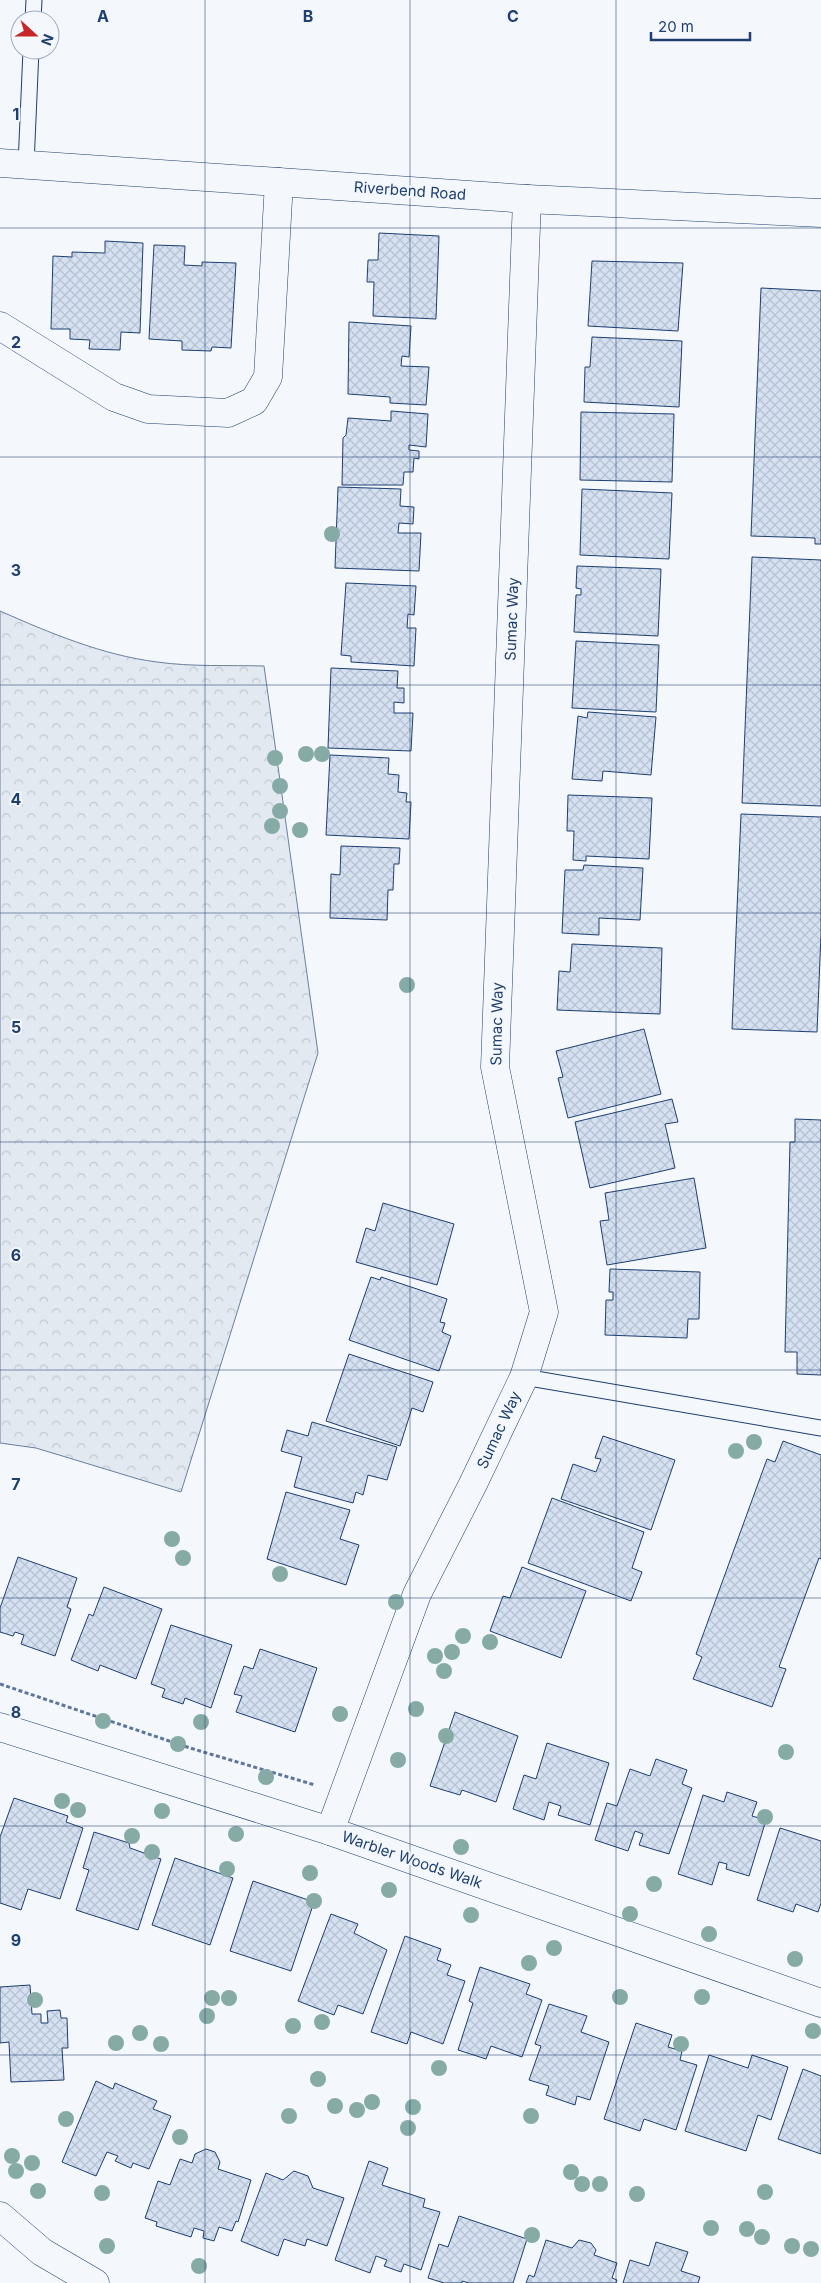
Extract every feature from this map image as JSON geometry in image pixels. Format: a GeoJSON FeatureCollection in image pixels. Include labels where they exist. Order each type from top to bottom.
{"type":"FeatureCollection","features":[{"type":"Feature","properties":{"kind":"street","name":"Riverbend Road"},"geometry":{"type":"LineString","coordinates":[[13,164],[527,199],[821,213]]}},
{"type":"Feature","properties":{"kind":"street"},"geometry":{"type":"LineString","coordinates":[[0,326],[114,397],[148,409],[228,413],[254,400],[268,377],[279,182]]}},
{"type":"Feature","properties":{"kind":"street","name":"Sumac Way"},"geometry":{"type":"LineString","coordinates":[[330,1831],[417,1594],[473,1484],[524,1377],[544,1312],[495,1067],[527,199]]}},
{"type":"Feature","properties":{"kind":"street","name":"Warbler Woods Walk"},"geometry":{"type":"LineString","coordinates":[[0,1726],[330,1831],[821,2004]]}},
{"type":"Feature","properties":{"kind":"street"},"geometry":{"type":"LineString","coordinates":[[0,2216],[42,2252],[96,2283]]}},
{"type":"Feature","properties":{"kind":"lane"},"geometry":{"type":"LineString","coordinates":[[13,164],[29,60]]}},
{"type":"Feature","properties":{"kind":"lane"},"geometry":{"type":"LineString","coordinates":[[524,1377],[821,1428]]}},
{"type":"Feature","properties":{"kind":"path"},"geometry":{"type":"LineString","coordinates":[[0,1684],[190,1748],[344,1794]]}},
{"type":"Feature","properties":{"kind":"green space"},"geometry":{"type":"Polygon","coordinates":[[[0,611],[96,649],[137,659],[184,665],[264,666],[318,1053],[181,1492],[36,1448],[0,1443],[0,611]]]}},
{"type":"Feature","properties":{"kind":"building"},"geometry":{"type":"Polygon","coordinates":[[[379,233],[439,236],[436,319],[373,316],[374,282],[367,282],[368,260],[378,260],[379,233]]]}},
{"type":"Feature","properties":{"kind":"building"},"geometry":{"type":"Polygon","coordinates":[[[105,241],[143,243],[140,333],[121,332],[120,350],[89,349],[90,340],[70,339],[70,329],[51,329],[53,256],[72,257],[72,252],[105,253],[105,241]]]}},
{"type":"Feature","properties":{"kind":"building"},"geometry":{"type":"Polygon","coordinates":[[[154,245],[185,246],[184,265],[202,266],[202,262],[236,263],[231,348],[212,347],[211,351],[182,350],[182,341],[149,339],[154,245]]]}},
{"type":"Feature","properties":{"kind":"building"},"geometry":{"type":"Polygon","coordinates":[[[592,261],[683,263],[678,331],[588,326],[592,261]]]}},
{"type":"Feature","properties":{"kind":"building"},"geometry":{"type":"Polygon","coordinates":[[[761,288],[821,291],[821,544],[815,544],[815,538],[751,536],[761,288]]]}},
{"type":"Feature","properties":{"kind":"building"},"geometry":{"type":"Polygon","coordinates":[[[349,322],[411,326],[409,357],[402,356],[401,366],[429,367],[426,405],[390,403],[390,397],[348,394],[349,322]]]}},
{"type":"Feature","properties":{"kind":"building"},"geometry":{"type":"Polygon","coordinates":[[[592,337],[682,341],[679,407],[584,402],[585,367],[590,367],[592,337]]]}},
{"type":"Feature","properties":{"kind":"building"},"geometry":{"type":"Polygon","coordinates":[[[391,411],[428,414],[426,447],[409,445],[409,450],[419,451],[419,459],[414,458],[413,472],[404,472],[403,485],[342,485],[343,438],[346,435],[348,418],[391,421],[391,411]]]}},
{"type":"Feature","properties":{"kind":"building"},"geometry":{"type":"Polygon","coordinates":[[[581,412],[674,414],[672,482],[580,480],[581,412]]]}},
{"type":"Feature","properties":{"kind":"building"},"geometry":{"type":"Polygon","coordinates":[[[338,487],[401,489],[400,506],[414,507],[413,524],[399,523],[398,533],[421,533],[419,571],[335,568],[338,487]]]}},
{"type":"Feature","properties":{"kind":"building"},"geometry":{"type":"Polygon","coordinates":[[[582,489],[672,493],[669,559],[580,555],[582,489]]]}},
{"type":"Feature","properties":{"kind":"building"},"geometry":{"type":"Polygon","coordinates":[[[752,557],[821,560],[821,806],[742,803],[752,557]]]}},
{"type":"Feature","properties":{"kind":"building"},"geometry":{"type":"Polygon","coordinates":[[[577,566],[661,569],[658,636],[574,632],[576,595],[581,595],[581,589],[576,588],[577,566]]]}},
{"type":"Feature","properties":{"kind":"building"},"geometry":{"type":"Polygon","coordinates":[[[346,583],[416,586],[414,615],[408,614],[407,628],[416,628],[414,666],[351,662],[351,656],[341,655],[346,583]]]}},
{"type":"Feature","properties":{"kind":"building"},"geometry":{"type":"Polygon","coordinates":[[[576,641],[659,645],[656,712],[572,708],[576,641]]]}},
{"type":"Feature","properties":{"kind":"building"},"geometry":{"type":"Polygon","coordinates":[[[331,668],[398,671],[397,688],[404,688],[404,703],[394,702],[394,713],[413,713],[411,751],[328,748],[331,668]]]}},
{"type":"Feature","properties":{"kind":"building"},"geometry":{"type":"Polygon","coordinates":[[[588,712],[656,717],[651,775],[603,771],[602,781],[572,779],[578,716],[587,718],[588,712]]]}},
{"type":"Feature","properties":{"kind":"building"},"geometry":{"type":"Polygon","coordinates":[[[330,755],[389,758],[388,774],[399,775],[398,792],[407,793],[406,802],[411,802],[409,839],[326,835],[330,755]]]}},
{"type":"Feature","properties":{"kind":"building"},"geometry":{"type":"Polygon","coordinates":[[[568,795],[652,798],[649,859],[586,856],[586,861],[573,860],[574,831],[567,831],[568,795]]]}},
{"type":"Feature","properties":{"kind":"building"},"geometry":{"type":"Polygon","coordinates":[[[741,814],[821,817],[821,934],[817,1032],[732,1029],[741,814]]]}},
{"type":"Feature","properties":{"kind":"building"},"geometry":{"type":"Polygon","coordinates":[[[341,846],[400,848],[399,864],[394,864],[393,890],[388,890],[387,920],[330,918],[331,874],[340,875],[341,846]]]}},
{"type":"Feature","properties":{"kind":"building"},"geometry":{"type":"Polygon","coordinates":[[[584,865],[643,868],[640,920],[599,918],[599,935],[562,933],[565,870],[583,870],[584,865]]]}},
{"type":"Feature","properties":{"kind":"building"},"geometry":{"type":"Polygon","coordinates":[[[572,944],[662,948],[660,1014],[557,1010],[559,971],[570,972],[572,944]]]}},
{"type":"Feature","properties":{"kind":"building"},"geometry":{"type":"Polygon","coordinates":[[[644,1029],[661,1094],[568,1118],[558,1078],[563,1077],[556,1051],[644,1029]]]}},
{"type":"Feature","properties":{"kind":"building"},"geometry":{"type":"Polygon","coordinates":[[[672,1099],[678,1122],[665,1124],[675,1168],[590,1188],[575,1122],[672,1099]]]}},
{"type":"Feature","properties":{"kind":"building"},"geometry":{"type":"Polygon","coordinates":[[[795,1119],[821,1120],[821,1375],[797,1374],[797,1352],[785,1352],[790,1142],[795,1142],[795,1119]]]}},
{"type":"Feature","properties":{"kind":"building"},"geometry":{"type":"Polygon","coordinates":[[[694,1178],[706,1248],[607,1265],[600,1221],[609,1220],[605,1193],[694,1178]]]}},
{"type":"Feature","properties":{"kind":"building"},"geometry":{"type":"Polygon","coordinates":[[[383,1203],[454,1224],[437,1285],[356,1262],[366,1228],[375,1231],[383,1203]]]}},
{"type":"Feature","properties":{"kind":"building"},"geometry":{"type":"Polygon","coordinates":[[[610,1269],[700,1272],[699,1319],[688,1319],[687,1338],[605,1335],[606,1300],[613,1300],[613,1292],[609,1292],[610,1269]]]}},
{"type":"Feature","properties":{"kind":"building"},"geometry":{"type":"Polygon","coordinates":[[[371,1277],[380,1280],[381,1277],[447,1299],[440,1322],[445,1323],[442,1332],[451,1336],[439,1371],[349,1340],[371,1277]]]}},
{"type":"Feature","properties":{"kind":"building"},"geometry":{"type":"Polygon","coordinates":[[[349,1354],[433,1382],[423,1412],[412,1408],[400,1446],[326,1421],[349,1354]]]}},
{"type":"Feature","properties":{"kind":"building"},"geometry":{"type":"Polygon","coordinates":[[[312,1422],[397,1447],[387,1480],[368,1475],[363,1495],[356,1492],[353,1503],[294,1487],[302,1457],[281,1451],[287,1430],[308,1436],[312,1422]]]}},
{"type":"Feature","properties":{"kind":"building"},"geometry":{"type":"Polygon","coordinates":[[[603,1436],[675,1460],[651,1530],[561,1499],[573,1464],[596,1472],[601,1459],[595,1458],[603,1436]]]}},
{"type":"Feature","properties":{"kind":"building"},"geometry":{"type":"Polygon","coordinates":[[[783,1441],[821,1455],[821,1559],[819,1558],[779,1667],[786,1669],[772,1707],[693,1679],[702,1657],[696,1654],[767,1459],[775,1462],[783,1441]]]}},
{"type":"Feature","properties":{"kind":"building"},"geometry":{"type":"Polygon","coordinates":[[[286,1492],[350,1510],[340,1539],[359,1545],[346,1585],[267,1559],[286,1492]]]}},
{"type":"Feature","properties":{"kind":"building"},"geometry":{"type":"Polygon","coordinates":[[[552,1498],[644,1532],[632,1568],[642,1572],[631,1601],[528,1563],[552,1498]]]}},
{"type":"Feature","properties":{"kind":"building"},"geometry":{"type":"Polygon","coordinates":[[[18,1557],[77,1578],[67,1607],[71,1609],[55,1656],[21,1644],[24,1635],[15,1632],[13,1636],[0,1632],[0,1608],[18,1557]]]}},
{"type":"Feature","properties":{"kind":"building"},"geometry":{"type":"Polygon","coordinates":[[[522,1567],[586,1591],[561,1658],[490,1631],[503,1596],[510,1598],[522,1567]]]}},
{"type":"Feature","properties":{"kind":"building"},"geometry":{"type":"Polygon","coordinates":[[[104,1587],[162,1609],[136,1679],[100,1665],[98,1671],[71,1660],[89,1614],[93,1616],[104,1587]]]}},
{"type":"Feature","properties":{"kind":"building"},"geometry":{"type":"Polygon","coordinates":[[[171,1625],[232,1645],[211,1708],[185,1698],[183,1704],[162,1697],[165,1689],[151,1684],[171,1625]]]}},
{"type":"Feature","properties":{"kind":"building"},"geometry":{"type":"Polygon","coordinates":[[[260,1649],[317,1668],[295,1732],[236,1712],[242,1696],[234,1694],[244,1666],[253,1669],[260,1649]]]}},
{"type":"Feature","properties":{"kind":"building"},"geometry":{"type":"Polygon","coordinates":[[[455,1712],[518,1736],[496,1802],[462,1790],[460,1795],[430,1786],[455,1712]]]}},
{"type":"Feature","properties":{"kind":"building"},"geometry":{"type":"Polygon","coordinates":[[[547,1743],[609,1763],[590,1825],[558,1815],[561,1806],[549,1802],[544,1820],[513,1809],[524,1775],[536,1779],[547,1743]]]}},
{"type":"Feature","properties":{"kind":"building"},"geometry":{"type":"Polygon","coordinates":[[[656,1759],[687,1770],[682,1784],[692,1788],[669,1854],[639,1845],[643,1834],[635,1831],[628,1851],[595,1840],[607,1803],[617,1806],[630,1769],[650,1776],[656,1759]]]}},
{"type":"Feature","properties":{"kind":"building"},"geometry":{"type":"Polygon","coordinates":[[[727,1792],[757,1802],[752,1816],[766,1820],[749,1876],[726,1869],[727,1864],[719,1862],[712,1885],[678,1874],[703,1795],[724,1802],[727,1792]]]}},
{"type":"Feature","properties":{"kind":"building"},"geometry":{"type":"Polygon","coordinates":[[[14,1798],[68,1816],[66,1822],[83,1828],[60,1899],[28,1889],[21,1910],[0,1903],[0,1837],[14,1798]]]}},
{"type":"Feature","properties":{"kind":"building"},"geometry":{"type":"Polygon","coordinates":[[[780,1828],[821,1841],[821,1903],[818,1912],[796,1904],[793,1912],[757,1900],[780,1828]]]}},
{"type":"Feature","properties":{"kind":"building"},"geometry":{"type":"Polygon","coordinates":[[[94,1832],[129,1843],[130,1848],[161,1859],[138,1930],[76,1910],[89,1870],[83,1868],[94,1832]]]}},
{"type":"Feature","properties":{"kind":"building"},"geometry":{"type":"Polygon","coordinates":[[[175,1858],[233,1878],[210,1945],[152,1925],[175,1858]]]}},
{"type":"Feature","properties":{"kind":"building"},"geometry":{"type":"Polygon","coordinates":[[[253,1881],[314,1902],[291,1971],[230,1951],[253,1881]]]}},
{"type":"Feature","properties":{"kind":"building"},"geometry":{"type":"Polygon","coordinates":[[[331,1914],[358,1924],[354,1933],[387,1950],[363,2014],[338,2005],[334,2015],[298,2001],[331,1914]]]}},
{"type":"Feature","properties":{"kind":"building"},"geometry":{"type":"Polygon","coordinates":[[[405,1936],[441,1949],[437,1960],[451,1965],[447,1975],[465,1981],[443,2044],[411,2032],[407,2044],[371,2032],[405,1936]]]}},
{"type":"Feature","properties":{"kind":"building"},"geometry":{"type":"Polygon","coordinates":[[[480,1967],[530,1984],[526,1994],[542,2000],[522,2057],[491,2046],[486,2059],[458,2050],[473,2003],[469,2001],[480,1967]]]}},
{"type":"Feature","properties":{"kind":"building"},"geometry":{"type":"Polygon","coordinates":[[[30,1985],[32,2014],[41,2014],[41,2023],[48,2023],[47,2011],[60,2010],[61,2018],[67,2018],[68,2048],[62,2048],[64,2080],[11,2082],[9,2042],[0,2043],[0,1987],[30,1985]]]}},
{"type":"Feature","properties":{"kind":"building"},"geometry":{"type":"Polygon","coordinates":[[[549,2004],[587,2016],[581,2032],[609,2042],[590,2100],[577,2096],[575,2105],[546,2095],[549,2086],[529,2080],[541,2046],[535,2044],[549,2004]]]}},
{"type":"Feature","properties":{"kind":"building"},"geometry":{"type":"Polygon","coordinates":[[[636,2023],[672,2035],[668,2047],[682,2051],[680,2060],[697,2065],[676,2130],[644,2119],[640,2131],[604,2119],[636,2023]]]}},
{"type":"Feature","properties":{"kind":"building"},"geometry":{"type":"Polygon","coordinates":[[[709,2055],[748,2068],[752,2055],[788,2067],[771,2120],[758,2115],[746,2151],[685,2131],[709,2055]]]}},
{"type":"Feature","properties":{"kind":"building"},"geometry":{"type":"Polygon","coordinates":[[[803,2069],[821,2076],[821,2154],[778,2139],[803,2069]]]}},
{"type":"Feature","properties":{"kind":"building"},"geometry":{"type":"Polygon","coordinates":[[[96,2081],[113,2089],[115,2083],[157,2101],[153,2109],[171,2116],[149,2169],[133,2163],[131,2168],[115,2161],[118,2156],[107,2152],[96,2176],[62,2162],[96,2081]]]}},
{"type":"Feature","properties":{"kind":"building"},"geometry":{"type":"Polygon","coordinates":[[[206,2149],[215,2152],[220,2162],[218,2169],[251,2180],[238,2222],[236,2221],[232,2231],[219,2227],[214,2241],[203,2238],[204,2231],[194,2228],[191,2237],[156,2226],[157,2222],[145,2218],[158,2181],[170,2185],[180,2159],[192,2163],[195,2154],[206,2149]]]}},
{"type":"Feature","properties":{"kind":"building"},"geometry":{"type":"Polygon","coordinates":[[[369,2161],[388,2168],[382,2185],[425,2199],[423,2207],[440,2212],[421,2270],[404,2264],[401,2272],[384,2266],[387,2260],[376,2256],[370,2273],[335,2260],[369,2161]]]}},
{"type":"Feature","properties":{"kind":"building"},"geometry":{"type":"Polygon","coordinates":[[[294,2171],[308,2176],[313,2188],[344,2198],[327,2246],[307,2239],[305,2246],[284,2239],[278,2256],[241,2241],[266,2173],[283,2180],[294,2171]]]}},
{"type":"Feature","properties":{"kind":"building"},"geometry":{"type":"Polygon","coordinates":[[[459,2216],[527,2239],[513,2283],[469,2283],[462,2281],[462,2283],[444,2283],[428,2278],[439,2244],[448,2247],[459,2216]]]}},
{"type":"Feature","properties":{"kind":"building"},"geometry":{"type":"Polygon","coordinates":[[[546,2240],[572,2248],[579,2240],[591,2243],[596,2250],[594,2255],[617,2263],[612,2278],[617,2280],[616,2283],[526,2283],[529,2275],[534,2277],[546,2240]]]}},
{"type":"Feature","properties":{"kind":"building"},"geometry":{"type":"Polygon","coordinates":[[[656,2242],[688,2252],[681,2271],[700,2277],[698,2283],[623,2283],[630,2260],[649,2266],[656,2242]]]}}]}
